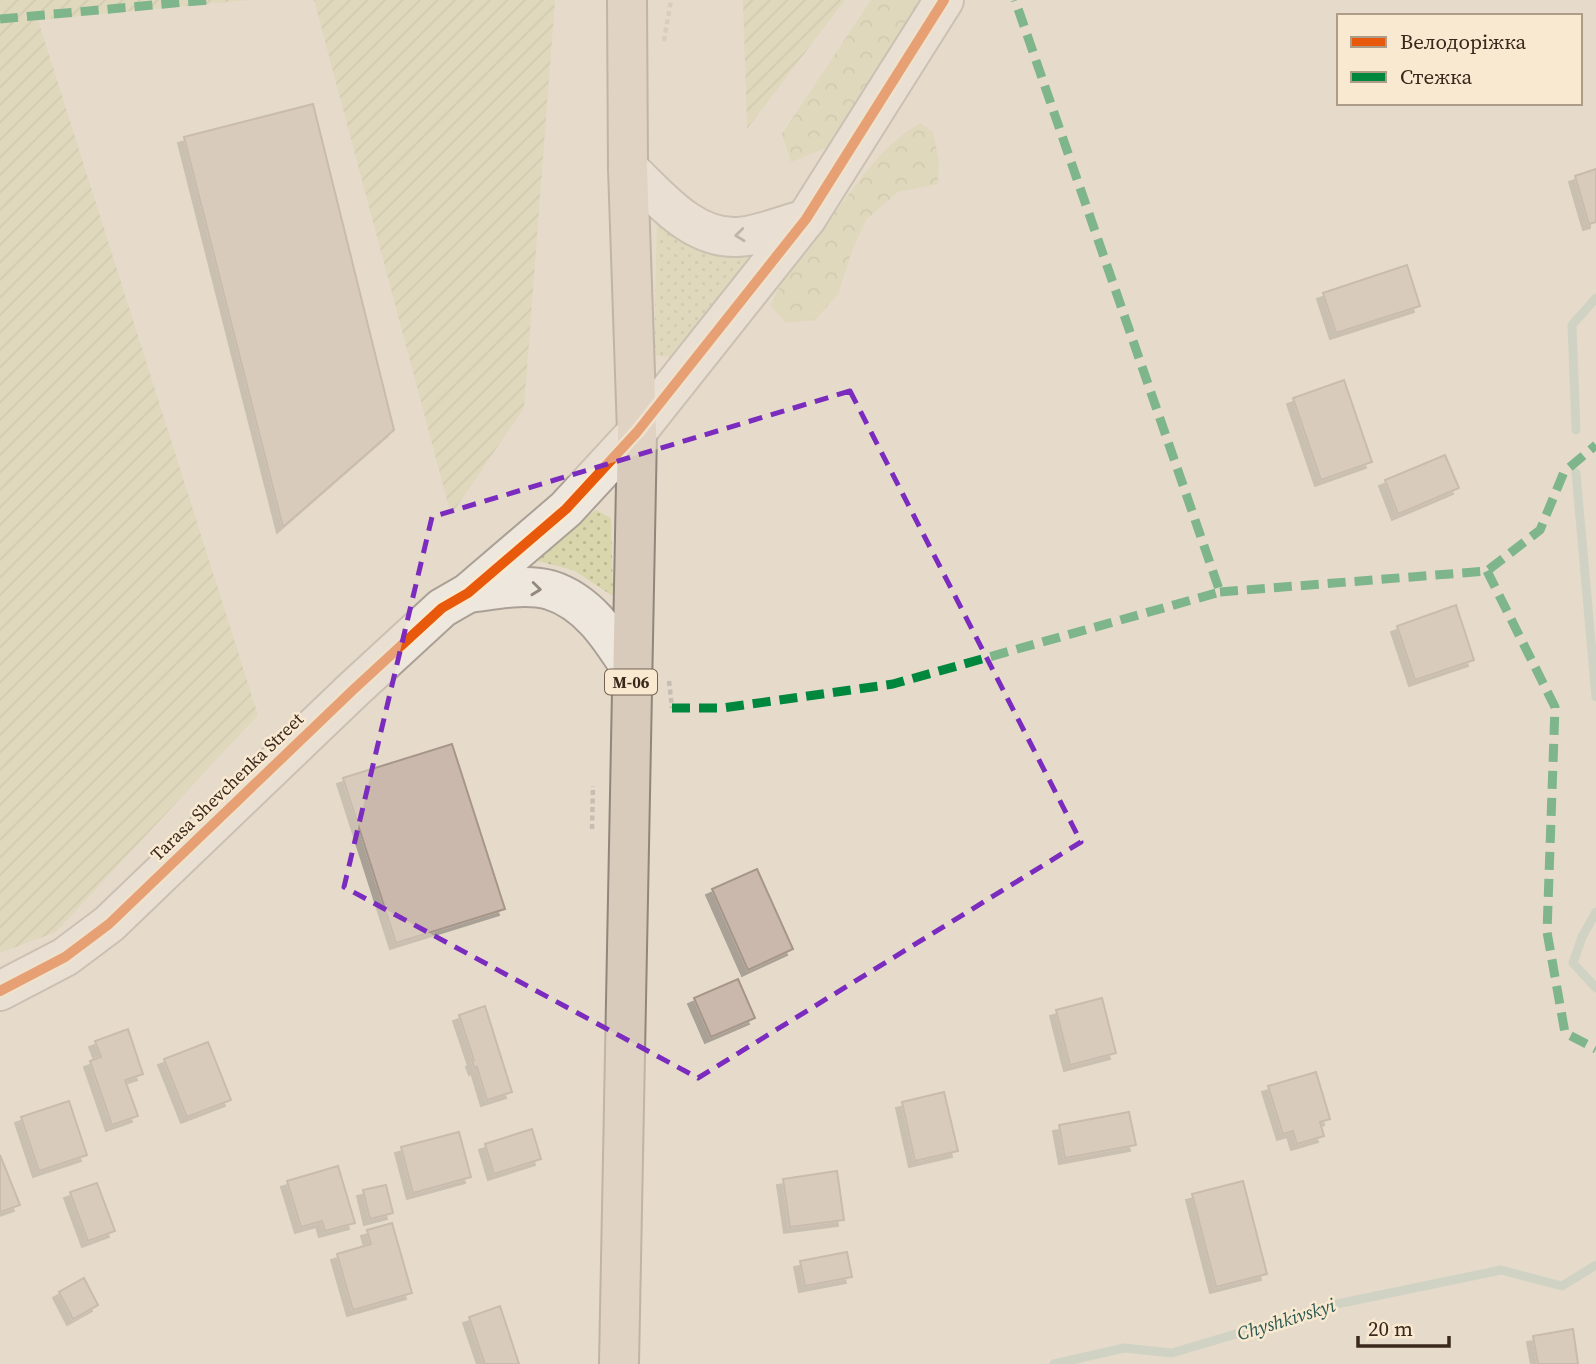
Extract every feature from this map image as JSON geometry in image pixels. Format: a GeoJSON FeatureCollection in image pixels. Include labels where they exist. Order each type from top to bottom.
{"type":"FeatureCollection","features":[{"type":"Feature","properties":{"kind":"highway","name":"М-06"},"geometry":{"type":"LineString","coordinates":[[619,1364],[637,432],[628,168],[626,0]]}},
{"type":"Feature","properties":{"kind":"street","name":"Tarasa Shevchenka Street"},"geometry":{"type":"LineString","coordinates":[[0,991],[65,957],[109,925],[442,608],[468,593],[566,509],[637,432],[806,219],[944,0]]}},
{"type":"Feature","properties":{"kind":"street"},"geometry":{"type":"LineString","coordinates":[[628,168],[685,220],[709,233],[737,237],[806,219]]}},
{"type":"Feature","properties":{"kind":"street"},"geometry":{"type":"LineString","coordinates":[[468,593],[520,587],[550,590],[582,606],[607,632],[631,670]]}},
{"type":"Feature","properties":{"kind":"path"},"geometry":{"type":"LineString","coordinates":[[669,675],[672,708]]}},
{"type":"Feature","properties":{"kind":"path"},"geometry":{"type":"LineString","coordinates":[[592,838],[591,797],[594,784]]}},
{"type":"Feature","properties":{"kind":"highlighted area"},"geometry":{"type":"Polygon","coordinates":[[[850,391],[1081,842],[698,1078],[344,887],[432,517],[850,391]]]}},
{"type":"Feature","properties":{"kind":"green space"},"geometry":{"type":"Polygon","coordinates":[[[0,0],[248,0],[38,20],[258,715],[56,932],[0,953],[0,0]]]}},
{"type":"Feature","properties":{"kind":"green space"},"geometry":{"type":"Polygon","coordinates":[[[314,0],[555,0],[524,408],[451,515],[314,0]]]}},
{"type":"Feature","properties":{"kind":"green space"},"geometry":{"type":"Polygon","coordinates":[[[743,0],[845,0],[747,129],[743,0]]]}},
{"type":"Feature","properties":{"kind":"green space"},"geometry":{"type":"Polygon","coordinates":[[[871,0],[926,0],[836,144],[791,162],[782,134],[871,0]]]}},
{"type":"Feature","properties":{"kind":"green space"},"geometry":{"type":"Polygon","coordinates":[[[921,123],[933,132],[939,161],[938,184],[898,192],[866,220],[853,248],[838,294],[815,320],[786,323],[771,306],[784,280],[876,160],[905,132],[921,123]]]}},
{"type":"Feature","properties":{"kind":"green space"},"geometry":{"type":"Polygon","coordinates":[[[657,216],[756,254],[674,358],[654,355],[657,216]]]}},
{"type":"Feature","properties":{"kind":"green space"},"geometry":{"type":"Polygon","coordinates":[[[596,510],[611,518],[613,596],[573,570],[530,559],[596,510]]]}},
{"type":"Feature","properties":{"kind":"building"},"geometry":{"type":"Polygon","coordinates":[[[313,104],[394,430],[283,527],[184,137],[313,104]]]}},
{"type":"Feature","properties":{"kind":"building"},"geometry":{"type":"Polygon","coordinates":[[[1596,169],[1596,222],[1589,224],[1575,176],[1596,169]]]}},
{"type":"Feature","properties":{"kind":"building"},"geometry":{"type":"Polygon","coordinates":[[[1407,265],[1420,306],[1336,333],[1323,293],[1407,265]]]}},
{"type":"Feature","properties":{"kind":"building"},"geometry":{"type":"Polygon","coordinates":[[[1344,380],[1372,462],[1321,480],[1293,398],[1344,380]]]}},
{"type":"Feature","properties":{"kind":"building"},"geometry":{"type":"Polygon","coordinates":[[[1445,455],[1459,488],[1398,514],[1385,480],[1445,455]]]}},
{"type":"Feature","properties":{"kind":"building"},"geometry":{"type":"Polygon","coordinates":[[[1456,605],[1474,660],[1415,680],[1397,626],[1456,605]]]}},
{"type":"Feature","properties":{"kind":"building"},"geometry":{"type":"Polygon","coordinates":[[[452,744],[505,909],[396,943],[343,778],[452,744]]]}},
{"type":"Feature","properties":{"kind":"building"},"geometry":{"type":"Polygon","coordinates":[[[757,869],[793,949],[748,970],[712,889],[757,869]]]}},
{"type":"Feature","properties":{"kind":"building"},"geometry":{"type":"Polygon","coordinates":[[[738,979],[755,1018],[711,1037],[694,998],[738,979]]]}},
{"type":"Feature","properties":{"kind":"building"},"geometry":{"type":"Polygon","coordinates":[[[1102,998],[1116,1053],[1070,1065],[1056,1010],[1102,998]]]}},
{"type":"Feature","properties":{"kind":"building"},"geometry":{"type":"Polygon","coordinates":[[[485,1006],[512,1092],[487,1100],[459,1015],[485,1006]]]}},
{"type":"Feature","properties":{"kind":"building"},"geometry":{"type":"Polygon","coordinates":[[[128,1029],[143,1074],[125,1080],[138,1116],[112,1125],[90,1061],[101,1057],[95,1041],[128,1029]]]}},
{"type":"Feature","properties":{"kind":"building"},"geometry":{"type":"Polygon","coordinates":[[[208,1042],[231,1100],[187,1117],[164,1059],[208,1042]]]}},
{"type":"Feature","properties":{"kind":"building"},"geometry":{"type":"Polygon","coordinates":[[[1316,1072],[1330,1119],[1320,1122],[1324,1136],[1297,1144],[1293,1131],[1283,1134],[1268,1086],[1316,1072]]]}},
{"type":"Feature","properties":{"kind":"building"},"geometry":{"type":"Polygon","coordinates":[[[944,1092],[958,1151],[915,1161],[902,1102],[944,1092]]]}},
{"type":"Feature","properties":{"kind":"building"},"geometry":{"type":"Polygon","coordinates":[[[69,1101],[87,1155],[39,1171],[21,1117],[69,1101]]]}},
{"type":"Feature","properties":{"kind":"building"},"geometry":{"type":"Polygon","coordinates":[[[1129,1112],[1136,1145],[1065,1158],[1059,1125],[1129,1112]]]}},
{"type":"Feature","properties":{"kind":"building"},"geometry":{"type":"Polygon","coordinates":[[[532,1129],[541,1159],[494,1174],[485,1144],[532,1129]]]}},
{"type":"Feature","properties":{"kind":"building"},"geometry":{"type":"Polygon","coordinates":[[[459,1132],[471,1177],[413,1193],[401,1147],[459,1132]]]}},
{"type":"Feature","properties":{"kind":"building"},"geometry":{"type":"Polygon","coordinates":[[[0,1155],[20,1205],[0,1212],[0,1155]]]}},
{"type":"Feature","properties":{"kind":"building"},"geometry":{"type":"Polygon","coordinates":[[[338,1166],[355,1223],[325,1231],[322,1221],[301,1227],[287,1181],[338,1166]]]}},
{"type":"Feature","properties":{"kind":"building"},"geometry":{"type":"Polygon","coordinates":[[[837,1171],[844,1220],[790,1227],[783,1179],[837,1171]]]}},
{"type":"Feature","properties":{"kind":"building"},"geometry":{"type":"Polygon","coordinates":[[[1243,1181],[1267,1274],[1216,1287],[1192,1194],[1243,1181]]]}},
{"type":"Feature","properties":{"kind":"building"},"geometry":{"type":"Polygon","coordinates":[[[97,1183],[115,1231],[88,1241],[70,1192],[97,1183]]]}},
{"type":"Feature","properties":{"kind":"building"},"geometry":{"type":"Polygon","coordinates":[[[386,1185],[393,1213],[370,1219],[363,1190],[386,1185]]]}},
{"type":"Feature","properties":{"kind":"building"},"geometry":{"type":"Polygon","coordinates":[[[392,1223],[412,1293],[353,1310],[337,1254],[371,1244],[367,1230],[392,1223]]]}},
{"type":"Feature","properties":{"kind":"building"},"geometry":{"type":"Polygon","coordinates":[[[847,1252],[852,1277],[805,1286],[800,1261],[847,1252]]]}},
{"type":"Feature","properties":{"kind":"building"},"geometry":{"type":"Polygon","coordinates":[[[84,1278],[98,1305],[73,1319],[59,1292],[84,1278]]]}},
{"type":"Feature","properties":{"kind":"building"},"geometry":{"type":"Polygon","coordinates":[[[500,1306],[519,1364],[485,1364],[469,1317],[500,1306]]]}},
{"type":"Feature","properties":{"kind":"building"},"geometry":{"type":"Polygon","coordinates":[[[1573,1329],[1578,1364],[1538,1364],[1533,1336],[1573,1329]]]}},
{"type":"Feature","properties":{"kind":"waterway","name":"Chyshkivskyi"},"geometry":{"type":"LineString","coordinates":[[1576,430],[1572,325],[1596,298]]}},
{"type":"Feature","properties":{"kind":"waterway","name":"Chyshkivskyi"},"geometry":{"type":"LineString","coordinates":[[1576,473],[1596,697]]}},
{"type":"Feature","properties":{"kind":"waterway","name":"Chyshkivskyi"},"geometry":{"type":"LineString","coordinates":[[1596,912],[1582,937],[1573,963],[1596,988]]}},
{"type":"Feature","properties":{"kind":"waterway","name":"Chyshkivskyi"},"geometry":{"type":"LineString","coordinates":[[1054,1364],[1124,1348],[1172,1353],[1337,1304],[1501,1270],[1562,1286],[1596,1265]]}},
{"type":"Feature","properties":{"kind":"marked path"},"geometry":{"type":"LineString","coordinates":[[0,19],[208,0]]}},
{"type":"Feature","properties":{"kind":"marked path"},"geometry":{"type":"LineString","coordinates":[[672,708],[723,708],[893,684],[1220,592],[1015,0]]}},
{"type":"Feature","properties":{"kind":"marked path"},"geometry":{"type":"LineString","coordinates":[[1220,592],[1487,571],[1540,530],[1564,472],[1596,445]]}},
{"type":"Feature","properties":{"kind":"marked path"},"geometry":{"type":"LineString","coordinates":[[1487,571],[1555,707],[1547,932],[1565,1033],[1596,1049]]}},
{"type":"Feature","properties":{"kind":"cycle path"},"geometry":{"type":"LineString","coordinates":[[0,991],[65,957],[109,924],[442,608],[468,593],[566,509],[637,432],[806,219],[944,0]]}}]}
